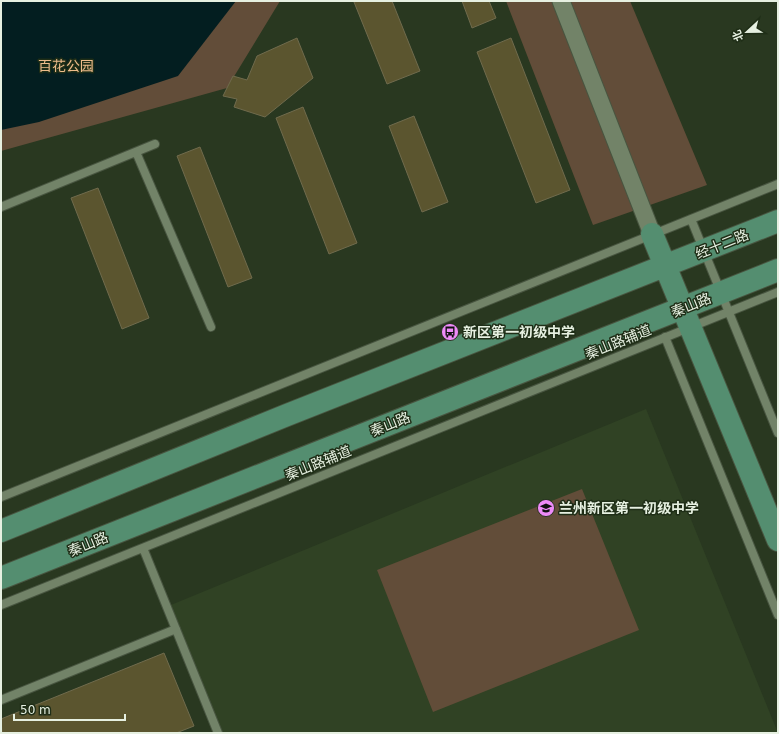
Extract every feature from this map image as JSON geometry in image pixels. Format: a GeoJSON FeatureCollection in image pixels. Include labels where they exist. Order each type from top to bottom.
{"type":"FeatureCollection","features":[{"type":"Feature","properties":{"kind":"street"},"geometry":{"type":"LineString","coordinates":[[561,1],[652,234],[778,540]]}},
{"type":"Feature","properties":{"kind":"street","name":"经十二路"},"geometry":{"type":"LineString","coordinates":[[665,266],[778,221]]}},
{"type":"Feature","properties":{"kind":"street"},"geometry":{"type":"LineString","coordinates":[[1,531],[286,415],[665,266]]}},
{"type":"Feature","properties":{"kind":"street","name":"秦山路"},"geometry":{"type":"LineString","coordinates":[[1,578],[687,318],[725,302],[778,270]]}},
{"type":"Feature","properties":{"kind":"lane"},"geometry":{"type":"LineString","coordinates":[[1,208],[155,144]]}},
{"type":"Feature","properties":{"kind":"lane"},"geometry":{"type":"LineString","coordinates":[[136,152],[211,327]]}},
{"type":"Feature","properties":{"kind":"lane"},"geometry":{"type":"LineString","coordinates":[[1,497],[778,184]]}},
{"type":"Feature","properties":{"kind":"lane"},"geometry":{"type":"LineString","coordinates":[[691,219],[778,433]]}},
{"type":"Feature","properties":{"kind":"lane"},"geometry":{"type":"LineString","coordinates":[[725,302],[778,292]]}},
{"type":"Feature","properties":{"kind":"lane","name":"秦山路辅道"},"geometry":{"type":"LineString","coordinates":[[1,605],[665,337],[687,318]]}},
{"type":"Feature","properties":{"kind":"lane"},"geometry":{"type":"LineString","coordinates":[[665,337],[778,615]]}},
{"type":"Feature","properties":{"kind":"lane"},"geometry":{"type":"LineString","coordinates":[[143,548],[218,733]]}},
{"type":"Feature","properties":{"kind":"lane"},"geometry":{"type":"LineString","coordinates":[[1,700],[176,629]]}},
{"type":"Feature","properties":{"kind":"shaded area","name":"兰州新区第一初级中学"},"geometry":{"type":"Polygon","coordinates":[[[646,409],[778,733],[217,733],[166,607],[646,409]]]}},
{"type":"Feature","properties":{"kind":"green space","name":"百花公园"},"geometry":{"type":"Polygon","coordinates":[[[1,1],[280,1],[227,88],[1,151],[1,1]]]}},
{"type":"Feature","properties":{"kind":"green space"},"geometry":{"type":"Polygon","coordinates":[[[506,1],[630,1],[707,185],[593,225],[506,1]]]}},
{"type":"Feature","properties":{"kind":"green space"},"geometry":{"type":"Polygon","coordinates":[[[582,489],[639,630],[433,712],[377,570],[582,489]]]}},
{"type":"Feature","properties":{"kind":"water","name":"百花公园"},"geometry":{"type":"Polygon","coordinates":[[[1,1],[236,1],[178,76],[39,122],[1,130],[1,1]]]}},
{"type":"Feature","properties":{"kind":"building"},"geometry":{"type":"Polygon","coordinates":[[[392,1],[420,71],[387,84],[354,2],[392,1]]]}},
{"type":"Feature","properties":{"kind":"building"},"geometry":{"type":"Polygon","coordinates":[[[462,1],[489,1],[496,18],[472,28],[462,1]]]}},
{"type":"Feature","properties":{"kind":"building"},"geometry":{"type":"Polygon","coordinates":[[[297,38],[313,78],[265,117],[234,107],[237,99],[223,96],[233,76],[247,80],[257,56],[297,38]]]}},
{"type":"Feature","properties":{"kind":"building"},"geometry":{"type":"Polygon","coordinates":[[[511,38],[570,190],[536,203],[477,52],[511,38]]]}},
{"type":"Feature","properties":{"kind":"building"},"geometry":{"type":"Polygon","coordinates":[[[303,107],[357,243],[329,254],[276,118],[303,107]]]}},
{"type":"Feature","properties":{"kind":"building"},"geometry":{"type":"Polygon","coordinates":[[[414,116],[448,202],[422,212],[389,126],[414,116]]]}},
{"type":"Feature","properties":{"kind":"building"},"geometry":{"type":"Polygon","coordinates":[[[200,147],[252,278],[228,287],[177,156],[200,147]]]}},
{"type":"Feature","properties":{"kind":"building"},"geometry":{"type":"Polygon","coordinates":[[[98,188],[149,318],[122,329],[71,198],[98,188]]]}},
{"type":"Feature","properties":{"kind":"building"},"geometry":{"type":"Polygon","coordinates":[[[164,653],[194,726],[176,733],[2,733],[1,719],[164,653]]]}},
{"type":"Feature","properties":{"kind":"place","name":"新区第一初级中学"},"geometry":{"type":"Point","coordinates":[450,332]}},
{"type":"Feature","properties":{"kind":"place","name":"兰州新区第一初级中学"},"geometry":{"type":"Point","coordinates":[546,508]}}]}
